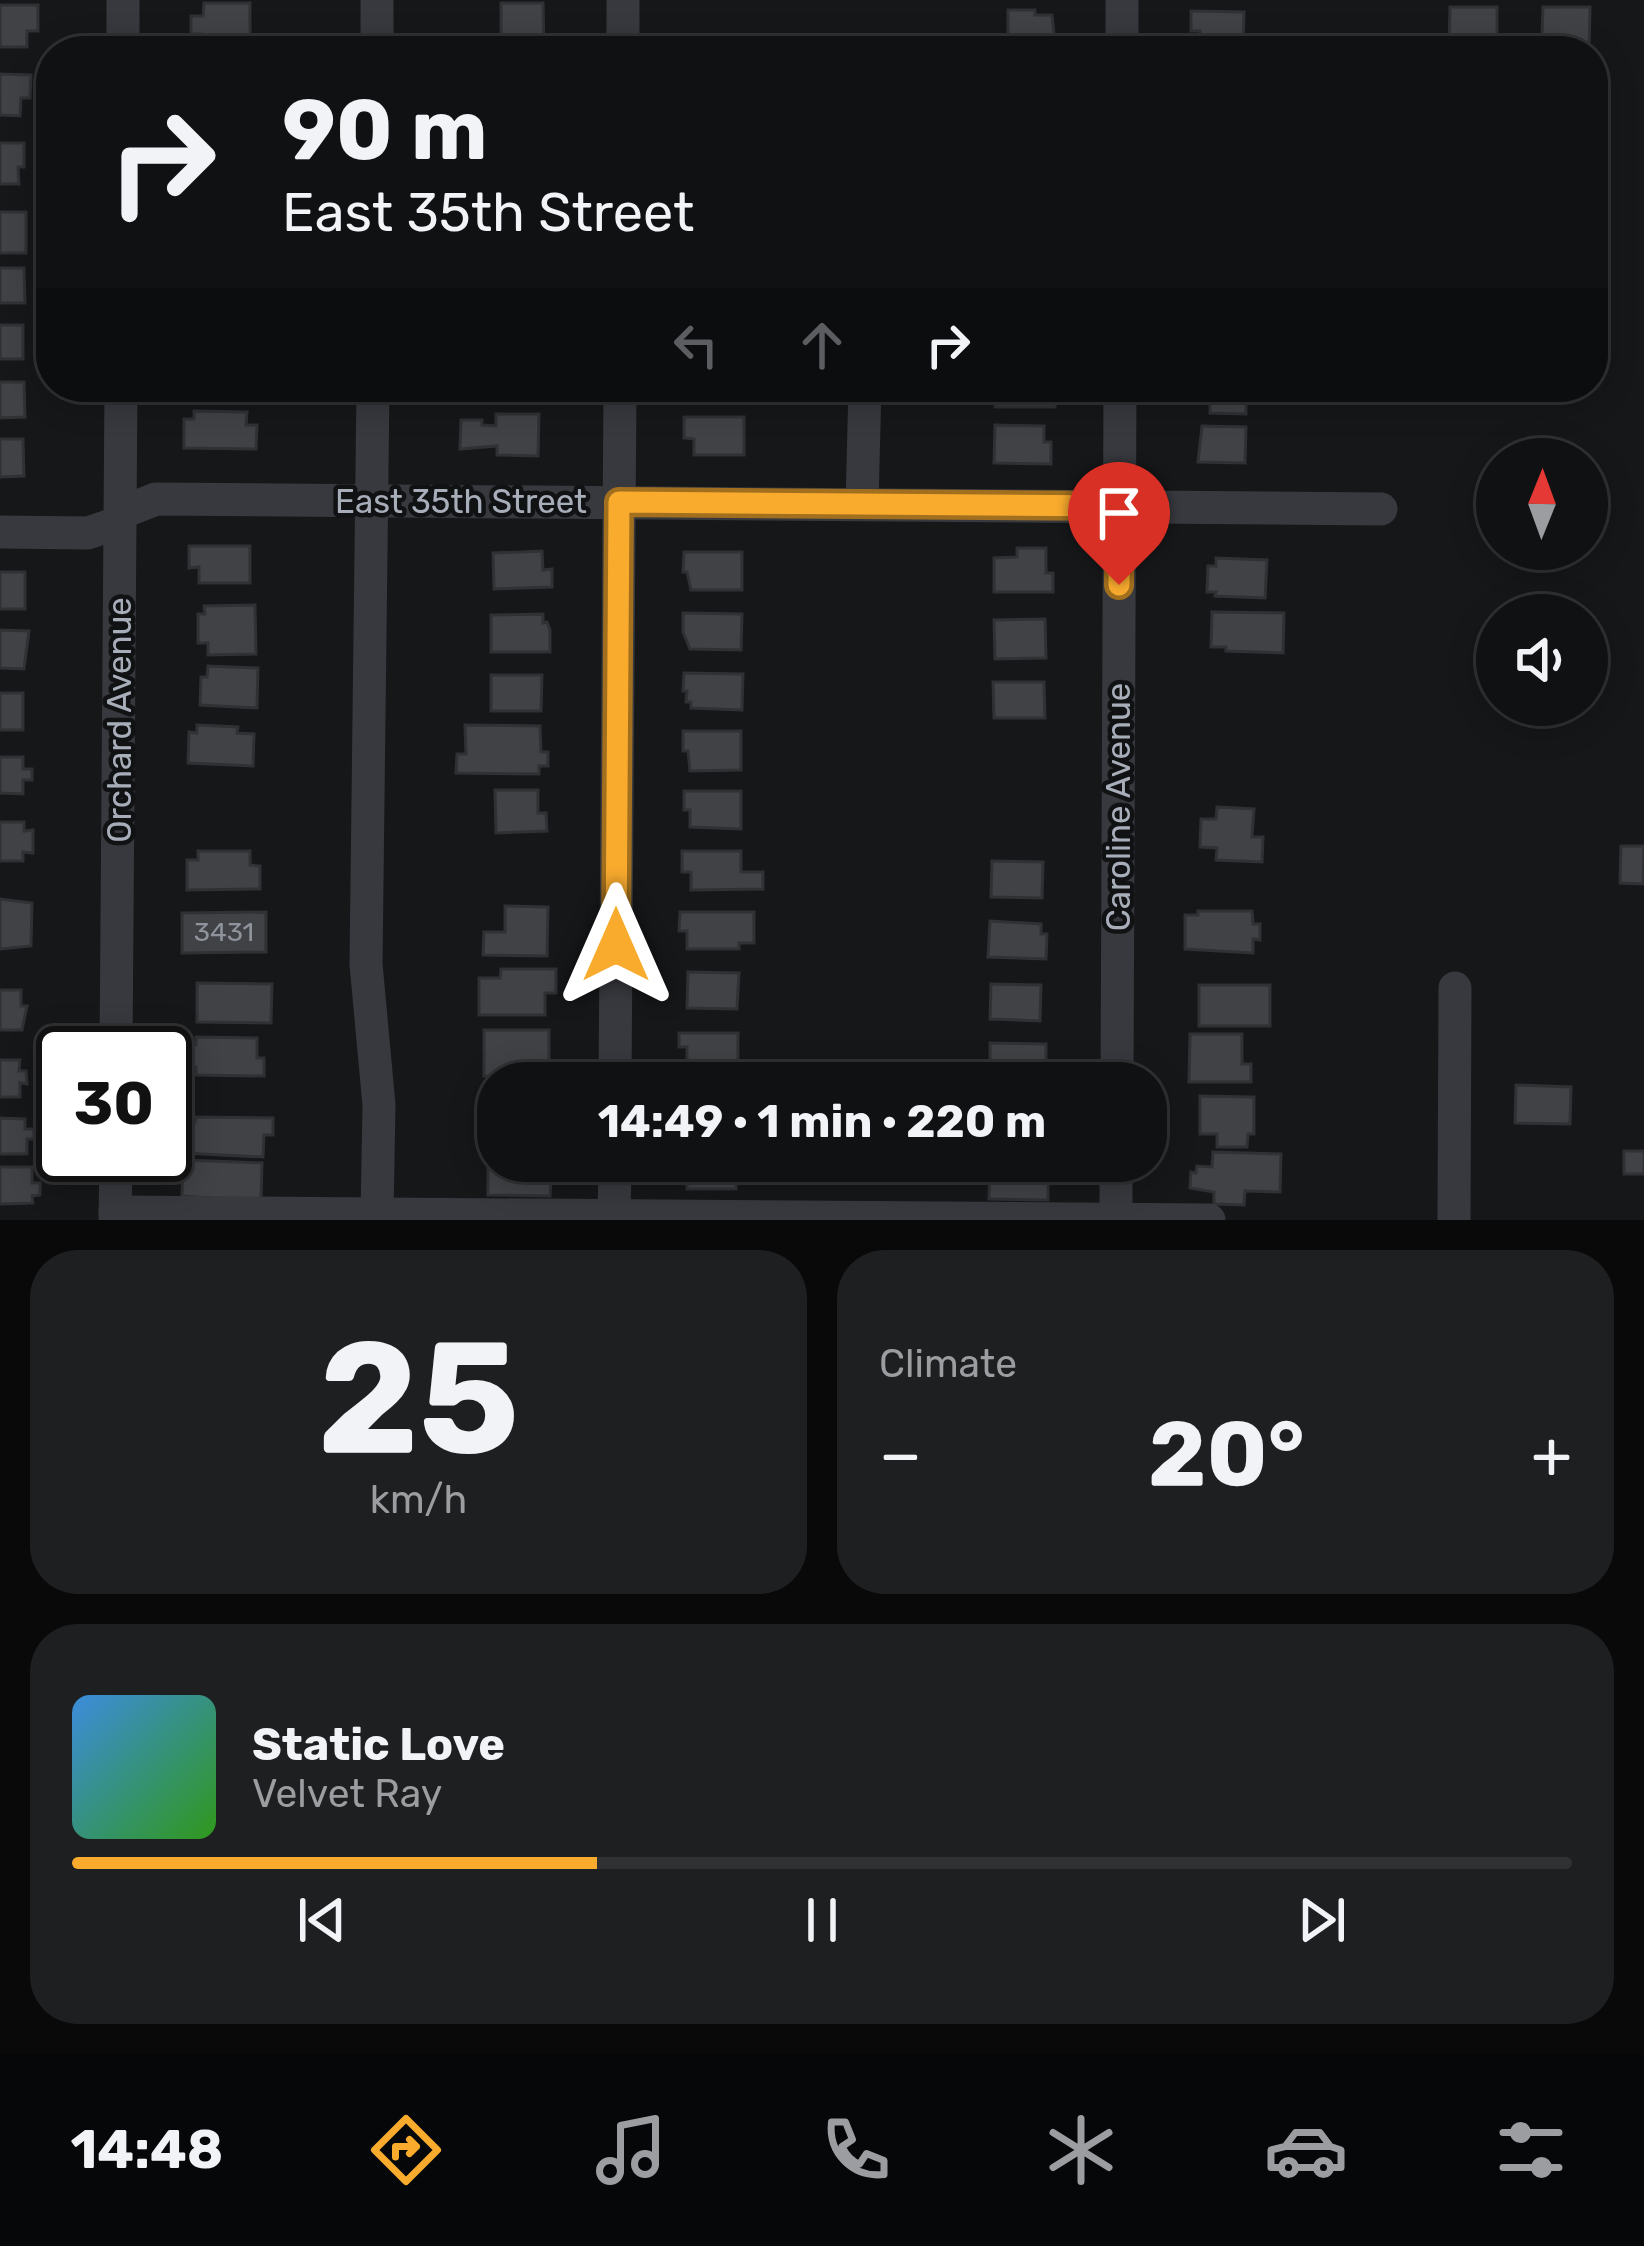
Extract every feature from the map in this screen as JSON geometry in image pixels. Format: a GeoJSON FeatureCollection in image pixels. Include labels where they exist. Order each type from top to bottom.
{"type":"FeatureCollection","features":[{"type":"Feature","properties":{"kind":"street"},"geometry":{"type":"LineString","coordinates":[[123,0],[123,36]]}},
{"type":"Feature","properties":{"kind":"street"},"geometry":{"type":"LineString","coordinates":[[377,0],[377,36]]}},
{"type":"Feature","properties":{"kind":"street"},"geometry":{"type":"LineString","coordinates":[[622,36],[623,0]]}},
{"type":"Feature","properties":{"kind":"street"},"geometry":{"type":"LineString","coordinates":[[1122,36],[1123,0]]}},
{"type":"Feature","properties":{"kind":"street","name":"Orchard Avenue"},"geometry":{"type":"LineString","coordinates":[[116,1026],[121,402]]}},
{"type":"Feature","properties":{"kind":"street"},"geometry":{"type":"LineString","coordinates":[[373,402],[366,964],[379,1105],[377,1215]]}},
{"type":"Feature","properties":{"kind":"street"},"geometry":{"type":"LineString","coordinates":[[615,1062],[620,402]]}},
{"type":"Feature","properties":{"kind":"street"},"geometry":{"type":"LineString","coordinates":[[862,505],[865,402]]}},
{"type":"Feature","properties":{"kind":"street","name":"Caroline Avenue"},"geometry":{"type":"LineString","coordinates":[[1117,1062],[1120,402]]}},
{"type":"Feature","properties":{"kind":"street","name":"East 35th Street"},"geometry":{"type":"LineString","coordinates":[[0,532],[88,533],[156,499],[1381,509]]}},
{"type":"Feature","properties":{"kind":"street"},"geometry":{"type":"LineString","coordinates":[[1454,1220],[1455,988]]}},
{"type":"Feature","properties":{"kind":"street"},"geometry":{"type":"LineString","coordinates":[[116,1182],[115,1216],[1209,1220]]}},
{"type":"Feature","properties":{"kind":"street"},"geometry":{"type":"LineString","coordinates":[[614,1219],[615,1182]]}},
{"type":"Feature","properties":{"kind":"street"},"geometry":{"type":"LineString","coordinates":[[1116,1182],[1116,1220]]}},
{"type":"Feature","properties":{"kind":"building"},"geometry":{"type":"Polygon","coordinates":[[[204,3],[250,3],[250,36],[191,34],[191,16],[203,16],[204,3]]]}},
{"type":"Feature","properties":{"kind":"building"},"geometry":{"type":"Polygon","coordinates":[[[501,3],[543,3],[544,36],[501,36],[501,3]]]}},
{"type":"Feature","properties":{"kind":"building"},"geometry":{"type":"Polygon","coordinates":[[[0,5],[38,5],[38,31],[27,31],[27,47],[0,47],[0,5]]]}},
{"type":"Feature","properties":{"kind":"building"},"geometry":{"type":"Polygon","coordinates":[[[1450,7],[1497,7],[1497,35],[1542,35],[1543,7],[1590,7],[1589,36],[1449,36],[1450,7]]]}},
{"type":"Feature","properties":{"kind":"building"},"geometry":{"type":"Polygon","coordinates":[[[1008,10],[1052,15],[1054,36],[1008,36],[1008,10]]]}},
{"type":"Feature","properties":{"kind":"building"},"geometry":{"type":"Polygon","coordinates":[[[1191,11],[1244,12],[1243,36],[1200,36],[1200,31],[1191,31],[1191,11]]]}},
{"type":"Feature","properties":{"kind":"building"},"geometry":{"type":"Polygon","coordinates":[[[0,74],[31,75],[30,98],[21,98],[20,116],[0,115],[0,74]]]}},
{"type":"Feature","properties":{"kind":"building"},"geometry":{"type":"Polygon","coordinates":[[[0,143],[24,143],[19,184],[0,184],[0,143]]]}},
{"type":"Feature","properties":{"kind":"building"},"geometry":{"type":"Polygon","coordinates":[[[0,212],[26,212],[26,253],[0,253],[0,212]]]}},
{"type":"Feature","properties":{"kind":"building"},"geometry":{"type":"Polygon","coordinates":[[[0,268],[24,268],[25,303],[0,303],[0,268]]]}},
{"type":"Feature","properties":{"kind":"building"},"geometry":{"type":"Polygon","coordinates":[[[0,325],[23,325],[23,359],[0,359],[0,325]]]}},
{"type":"Feature","properties":{"kind":"building"},"geometry":{"type":"Polygon","coordinates":[[[0,382],[24,382],[25,417],[0,418],[0,382]]]}},
{"type":"Feature","properties":{"kind":"building"},"geometry":{"type":"Polygon","coordinates":[[[995,402],[1055,402],[1055,407],[995,407],[995,402]]]}},
{"type":"Feature","properties":{"kind":"building"},"geometry":{"type":"Polygon","coordinates":[[[1210,402],[1246,402],[1246,414],[1210,413],[1210,402]]]}},
{"type":"Feature","properties":{"kind":"building"},"geometry":{"type":"Polygon","coordinates":[[[194,411],[247,412],[246,425],[257,425],[256,449],[184,448],[184,419],[194,419],[194,411]]]}},
{"type":"Feature","properties":{"kind":"building"},"geometry":{"type":"Polygon","coordinates":[[[496,414],[539,414],[538,456],[497,455],[497,446],[460,449],[461,420],[496,426],[496,414]]]}},
{"type":"Feature","properties":{"kind":"building"},"geometry":{"type":"Polygon","coordinates":[[[684,417],[744,417],[744,455],[694,455],[694,439],[684,438],[684,417]]]}},
{"type":"Feature","properties":{"kind":"building"},"geometry":{"type":"Polygon","coordinates":[[[995,425],[1044,426],[1044,442],[1051,442],[1051,464],[994,463],[995,425]]]}},
{"type":"Feature","properties":{"kind":"building"},"geometry":{"type":"Polygon","coordinates":[[[1202,426],[1246,427],[1245,463],[1198,462],[1202,426]]]}},
{"type":"Feature","properties":{"kind":"building"},"geometry":{"type":"Polygon","coordinates":[[[0,439],[23,439],[24,476],[0,477],[0,439]]]}},
{"type":"Feature","properties":{"kind":"building"},"geometry":{"type":"Polygon","coordinates":[[[189,546],[250,546],[250,583],[199,583],[199,567],[189,568],[189,546]]]}},
{"type":"Feature","properties":{"kind":"building"},"geometry":{"type":"Polygon","coordinates":[[[1017,548],[1046,548],[1046,573],[1053,573],[1053,592],[994,592],[994,558],[1017,557],[1017,548]]]}},
{"type":"Feature","properties":{"kind":"building"},"geometry":{"type":"Polygon","coordinates":[[[542,551],[543,570],[552,569],[552,587],[494,589],[493,553],[542,551]]]}},
{"type":"Feature","properties":{"kind":"building"},"geometry":{"type":"Polygon","coordinates":[[[684,552],[742,552],[742,590],[691,590],[687,572],[683,572],[684,552]]]}},
{"type":"Feature","properties":{"kind":"building"},"geometry":{"type":"Polygon","coordinates":[[[1216,558],[1267,560],[1265,598],[1207,592],[1208,566],[1216,566],[1216,558]]]}},
{"type":"Feature","properties":{"kind":"building"},"geometry":{"type":"Polygon","coordinates":[[[0,572],[25,572],[25,609],[0,609],[0,572]]]}},
{"type":"Feature","properties":{"kind":"building"},"geometry":{"type":"Polygon","coordinates":[[[255,605],[256,654],[208,655],[208,643],[198,643],[198,614],[205,614],[204,606],[255,605]]]}},
{"type":"Feature","properties":{"kind":"building"},"geometry":{"type":"Polygon","coordinates":[[[1212,612],[1284,613],[1283,653],[1211,647],[1212,612]]]}},
{"type":"Feature","properties":{"kind":"building"},"geometry":{"type":"Polygon","coordinates":[[[683,613],[742,614],[741,650],[690,649],[683,632],[683,613]]]}},
{"type":"Feature","properties":{"kind":"building"},"geometry":{"type":"Polygon","coordinates":[[[543,614],[543,623],[550,630],[550,652],[491,652],[491,615],[543,614]]]}},
{"type":"Feature","properties":{"kind":"building"},"geometry":{"type":"Polygon","coordinates":[[[1045,619],[1046,658],[995,659],[994,620],[1045,619]]]}},
{"type":"Feature","properties":{"kind":"building"},"geometry":{"type":"Polygon","coordinates":[[[0,630],[29,631],[24,669],[0,668],[0,630]]]}},
{"type":"Feature","properties":{"kind":"building"},"geometry":{"type":"Polygon","coordinates":[[[208,666],[258,668],[257,708],[200,705],[201,677],[207,677],[208,666]]]}},
{"type":"Feature","properties":{"kind":"building"},"geometry":{"type":"Polygon","coordinates":[[[684,673],[743,674],[742,710],[691,708],[687,691],[683,691],[684,673]]]}},
{"type":"Feature","properties":{"kind":"building"},"geometry":{"type":"Polygon","coordinates":[[[491,675],[542,675],[541,711],[491,711],[491,675]]]}},
{"type":"Feature","properties":{"kind":"building"},"geometry":{"type":"Polygon","coordinates":[[[993,682],[1044,682],[1045,718],[994,718],[993,682]]]}},
{"type":"Feature","properties":{"kind":"building"},"geometry":{"type":"Polygon","coordinates":[[[0,693],[23,693],[23,730],[0,730],[0,693]]]}},
{"type":"Feature","properties":{"kind":"building"},"geometry":{"type":"Polygon","coordinates":[[[197,725],[238,727],[237,733],[254,734],[253,766],[188,763],[189,732],[197,733],[197,725]]]}},
{"type":"Feature","properties":{"kind":"building"},"geometry":{"type":"Polygon","coordinates":[[[465,725],[540,726],[541,752],[548,752],[548,766],[539,766],[539,774],[456,773],[457,754],[466,754],[465,725]]]}},
{"type":"Feature","properties":{"kind":"building"},"geometry":{"type":"Polygon","coordinates":[[[683,731],[741,731],[741,770],[690,771],[683,731]]]}},
{"type":"Feature","properties":{"kind":"building"},"geometry":{"type":"Polygon","coordinates":[[[0,757],[23,757],[23,769],[32,769],[32,780],[23,780],[23,794],[0,793],[0,757]]]}},
{"type":"Feature","properties":{"kind":"building"},"geometry":{"type":"Polygon","coordinates":[[[495,790],[538,790],[538,813],[546,813],[547,831],[496,833],[495,790]]]}},
{"type":"Feature","properties":{"kind":"building"},"geometry":{"type":"Polygon","coordinates":[[[684,791],[741,791],[741,829],[690,827],[684,791]]]}},
{"type":"Feature","properties":{"kind":"building"},"geometry":{"type":"Polygon","coordinates":[[[1217,807],[1254,809],[1252,837],[1263,837],[1262,862],[1216,860],[1217,848],[1200,847],[1201,819],[1216,819],[1217,807]]]}},
{"type":"Feature","properties":{"kind":"building"},"geometry":{"type":"Polygon","coordinates":[[[0,822],[24,822],[24,831],[33,830],[33,853],[23,852],[23,861],[0,861],[0,822]]]}},
{"type":"Feature","properties":{"kind":"building"},"geometry":{"type":"Polygon","coordinates":[[[1621,846],[1644,846],[1643,884],[1620,883],[1621,846]]]}},
{"type":"Feature","properties":{"kind":"building"},"geometry":{"type":"Polygon","coordinates":[[[198,851],[250,851],[250,865],[260,866],[260,889],[187,890],[187,860],[198,860],[198,851]]]}},
{"type":"Feature","properties":{"kind":"building"},"geometry":{"type":"Polygon","coordinates":[[[682,851],[741,851],[741,872],[763,872],[763,889],[691,890],[691,872],[682,872],[682,851]]]}},
{"type":"Feature","properties":{"kind":"building"},"geometry":{"type":"Polygon","coordinates":[[[992,861],[1043,862],[1042,898],[991,897],[992,861]]]}},
{"type":"Feature","properties":{"kind":"building"},"geometry":{"type":"Polygon","coordinates":[[[0,899],[32,903],[31,946],[0,949],[0,899]]]}},
{"type":"Feature","properties":{"kind":"building"},"geometry":{"type":"Polygon","coordinates":[[[505,906],[548,907],[547,956],[483,955],[484,932],[505,932],[505,906]]]}},
{"type":"Feature","properties":{"kind":"building"},"geometry":{"type":"Polygon","coordinates":[[[1198,911],[1252,911],[1253,924],[1260,924],[1260,940],[1253,939],[1253,953],[1185,949],[1185,915],[1198,915],[1198,911]]]}},
{"type":"Feature","properties":{"kind":"building"},"geometry":{"type":"Polygon","coordinates":[[[266,912],[266,952],[182,953],[182,913],[266,912]]]}},
{"type":"Feature","properties":{"kind":"building"},"geometry":{"type":"Polygon","coordinates":[[[680,912],[754,912],[754,943],[739,943],[739,949],[687,949],[687,931],[679,931],[680,912]]]}},
{"type":"Feature","properties":{"kind":"building"},"geometry":{"type":"Polygon","coordinates":[[[990,921],[1041,924],[1041,934],[1047,934],[1046,959],[988,957],[990,921]]]}},
{"type":"Feature","properties":{"kind":"building"},"geometry":{"type":"Polygon","coordinates":[[[501,969],[556,969],[556,993],[545,993],[545,1015],[479,1015],[479,978],[500,978],[501,969]]]}},
{"type":"Feature","properties":{"kind":"building"},"geometry":{"type":"Polygon","coordinates":[[[688,972],[739,973],[737,1009],[687,1008],[688,972]]]}},
{"type":"Feature","properties":{"kind":"building"},"geometry":{"type":"Polygon","coordinates":[[[197,983],[272,984],[271,1023],[197,1022],[197,983]]]}},
{"type":"Feature","properties":{"kind":"building"},"geometry":{"type":"Polygon","coordinates":[[[991,984],[1041,985],[1040,1021],[990,1019],[991,984]]]}},
{"type":"Feature","properties":{"kind":"building"},"geometry":{"type":"Polygon","coordinates":[[[1199,985],[1270,985],[1270,1026],[1199,1026],[1199,985]]]}},
{"type":"Feature","properties":{"kind":"building"},"geometry":{"type":"Polygon","coordinates":[[[0,990],[21,990],[21,1006],[27,1006],[22,1030],[0,1030],[0,990]]]}},
{"type":"Feature","properties":{"kind":"building"},"geometry":{"type":"Polygon","coordinates":[[[484,1030],[549,1030],[549,1062],[484,1062],[484,1030]]]}},
{"type":"Feature","properties":{"kind":"building"},"geometry":{"type":"Polygon","coordinates":[[[679,1033],[738,1033],[738,1062],[687,1062],[687,1047],[679,1047],[679,1033]]]}},
{"type":"Feature","properties":{"kind":"building"},"geometry":{"type":"Polygon","coordinates":[[[1190,1034],[1242,1034],[1242,1064],[1251,1064],[1251,1082],[1189,1082],[1190,1034]]]}},
{"type":"Feature","properties":{"kind":"building"},"geometry":{"type":"Polygon","coordinates":[[[196,1037],[257,1038],[257,1058],[264,1058],[264,1076],[196,1075],[192,1045],[196,1037]]]}},
{"type":"Feature","properties":{"kind":"building"},"geometry":{"type":"Polygon","coordinates":[[[990,1043],[1046,1044],[1046,1062],[990,1062],[990,1043]]]}},
{"type":"Feature","properties":{"kind":"building"},"geometry":{"type":"Polygon","coordinates":[[[0,1060],[20,1060],[19,1071],[26,1071],[27,1084],[20,1083],[20,1097],[0,1097],[0,1060]]]}},
{"type":"Feature","properties":{"kind":"building"},"geometry":{"type":"Polygon","coordinates":[[[1516,1085],[1571,1087],[1570,1124],[1515,1123],[1516,1085]]]}},
{"type":"Feature","properties":{"kind":"building"},"geometry":{"type":"Polygon","coordinates":[[[1200,1096],[1254,1097],[1254,1134],[1248,1134],[1247,1147],[1217,1147],[1217,1134],[1200,1134],[1200,1096]]]}},
{"type":"Feature","properties":{"kind":"building"},"geometry":{"type":"Polygon","coordinates":[[[196,1117],[273,1118],[273,1135],[264,1135],[263,1157],[192,1153],[196,1117]]]}},
{"type":"Feature","properties":{"kind":"building"},"geometry":{"type":"Polygon","coordinates":[[[0,1118],[25,1119],[25,1129],[34,1129],[34,1139],[27,1139],[27,1154],[0,1154],[0,1118]]]}},
{"type":"Feature","properties":{"kind":"building"},"geometry":{"type":"Polygon","coordinates":[[[1624,1151],[1644,1151],[1644,1174],[1624,1174],[1624,1151]]]}},
{"type":"Feature","properties":{"kind":"building"},"geometry":{"type":"Polygon","coordinates":[[[1213,1152],[1281,1154],[1280,1192],[1245,1191],[1244,1205],[1214,1204],[1214,1192],[1190,1188],[1191,1172],[1196,1173],[1197,1166],[1212,1167],[1213,1152]]]}},
{"type":"Feature","properties":{"kind":"building"},"geometry":{"type":"Polygon","coordinates":[[[192,1160],[262,1163],[261,1201],[182,1196],[182,1182],[192,1182],[192,1160]]]}},
{"type":"Feature","properties":{"kind":"building"},"geometry":{"type":"Polygon","coordinates":[[[0,1167],[32,1167],[32,1183],[40,1183],[40,1195],[32,1196],[33,1203],[0,1204],[0,1167]]]}},
{"type":"Feature","properties":{"kind":"building"},"geometry":{"type":"Polygon","coordinates":[[[488,1182],[551,1182],[550,1196],[488,1195],[488,1182]]]}},
{"type":"Feature","properties":{"kind":"building"},"geometry":{"type":"Polygon","coordinates":[[[687,1182],[736,1182],[736,1189],[687,1189],[687,1182]]]}},
{"type":"Feature","properties":{"kind":"building"},"geometry":{"type":"Polygon","coordinates":[[[989,1182],[1048,1182],[1048,1200],[989,1199],[989,1182]]]}},
{"type":"Feature","properties":{"kind":"route"},"geometry":{"type":"LineString","coordinates":[[616,945],[619,502],[1120,506],[1119,585]]}}]}
